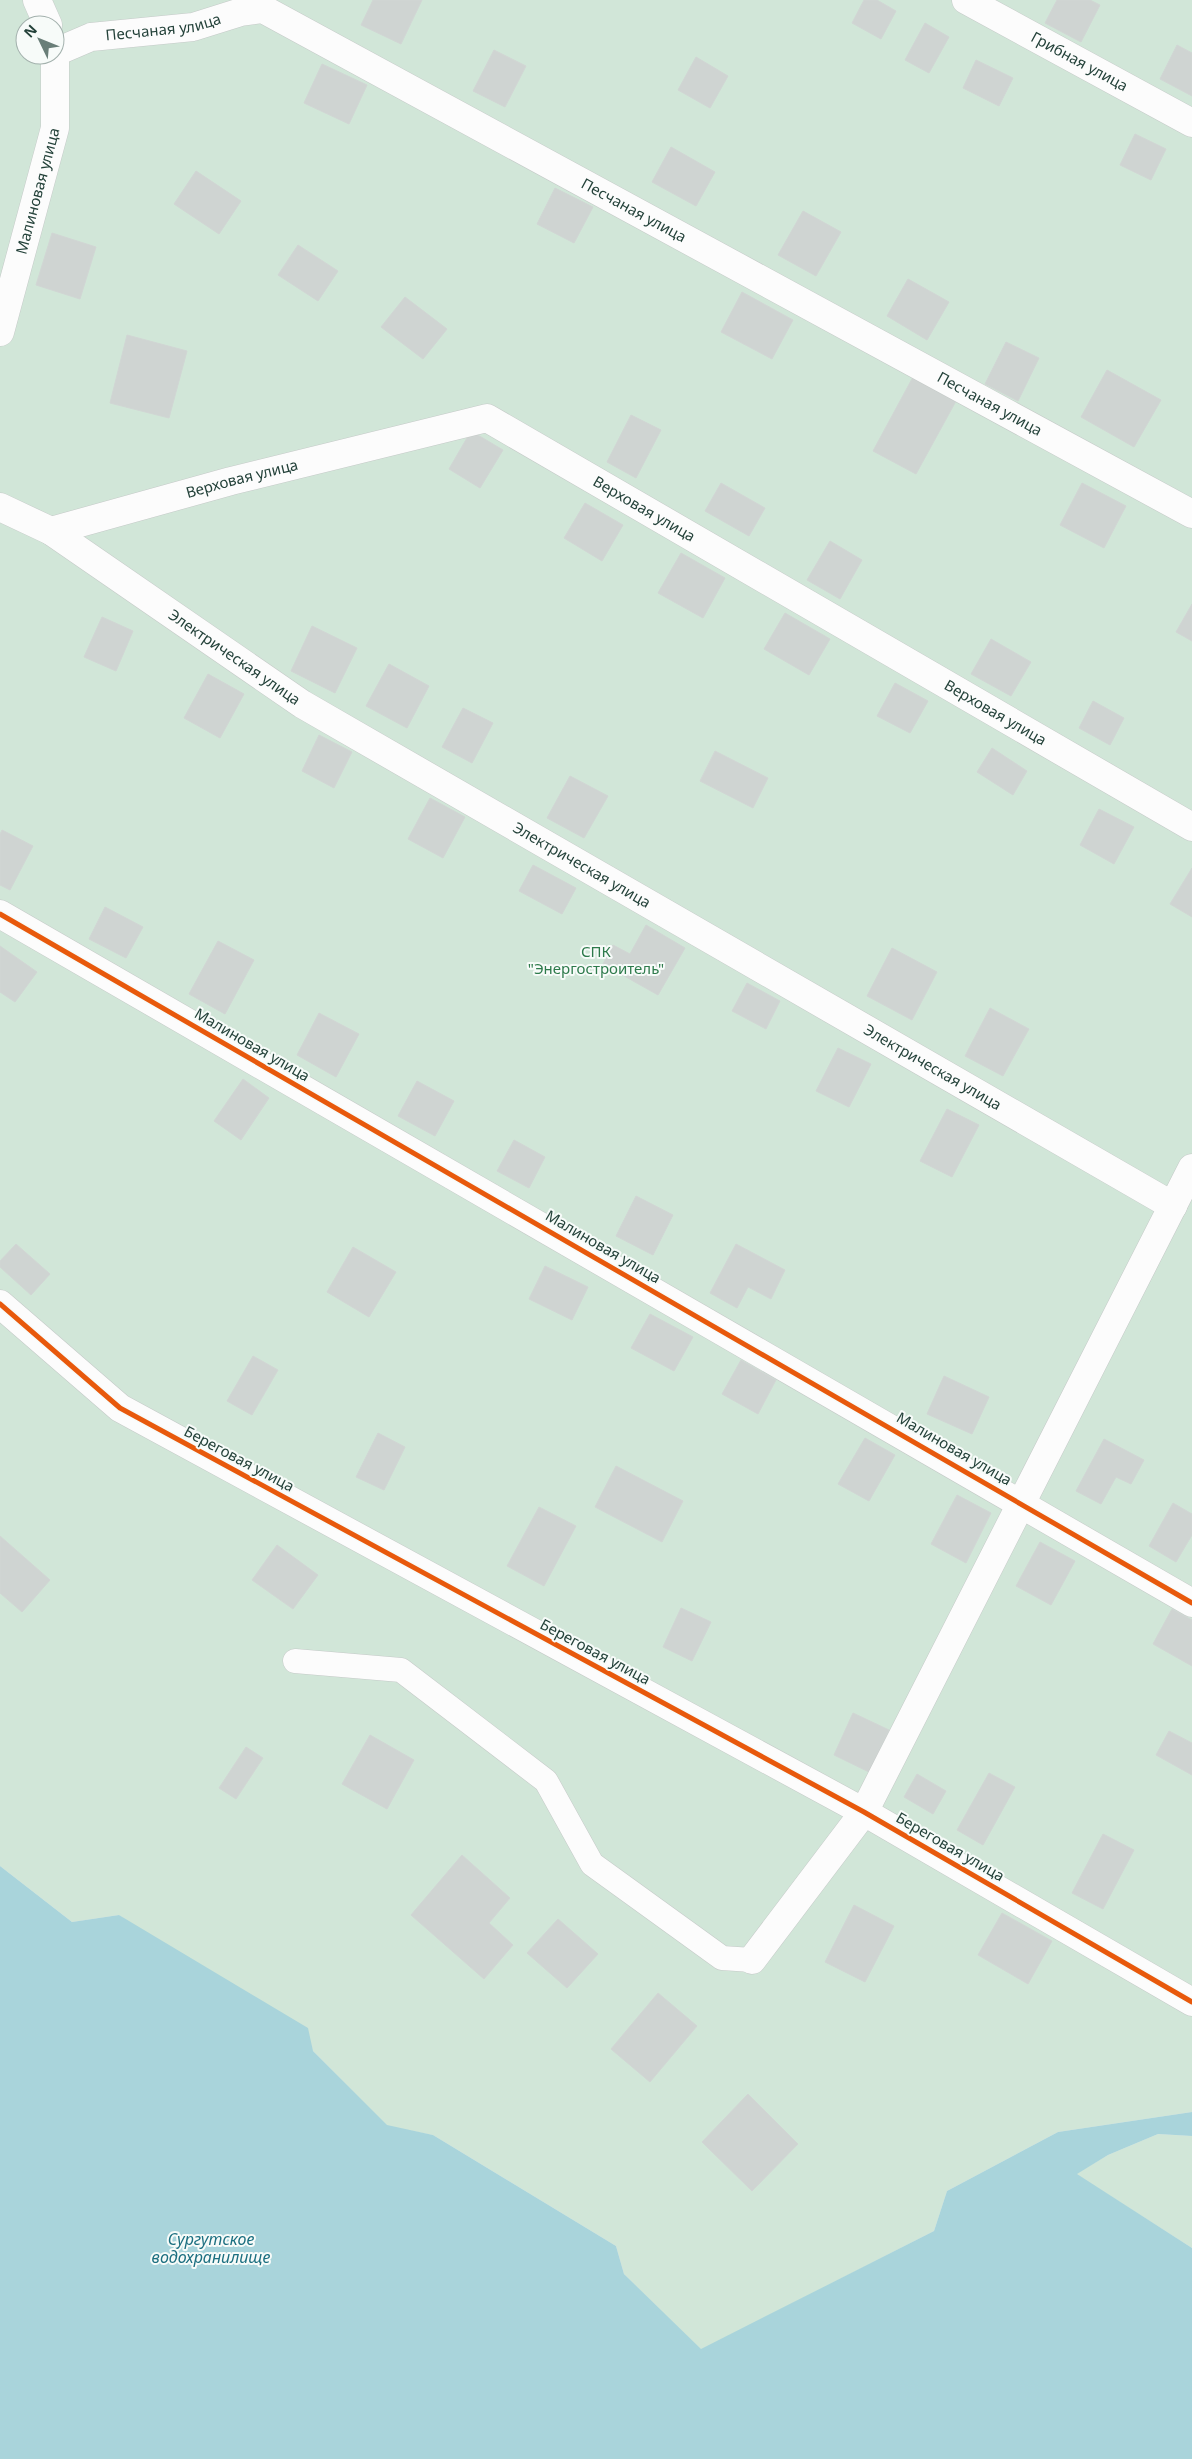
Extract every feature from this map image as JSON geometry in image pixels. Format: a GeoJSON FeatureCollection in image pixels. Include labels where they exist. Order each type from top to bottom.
{"type":"FeatureCollection","features":[{"type":"Feature","properties":{"kind":"street"},"geometry":{"type":"LineString","coordinates":[[37,0],[44,15]]}},
{"type":"Feature","properties":{"kind":"street","name":"Грибная улица"},"geometry":{"type":"LineString","coordinates":[[966,0],[1192,123]]}},
{"type":"Feature","properties":{"kind":"street","name":"Песчаная улица"},"geometry":{"type":"LineString","coordinates":[[65,46],[91,37],[193,27],[241,12],[263,8],[1192,514]]}},
{"type":"Feature","properties":{"kind":"street","name":"Малиновая улица"},"geometry":{"type":"LineString","coordinates":[[0,332],[55,128],[56,65]]}},
{"type":"Feature","properties":{"kind":"street","name":"Верховая улица"},"geometry":{"type":"LineString","coordinates":[[51,532],[230,481],[487,418],[1192,827]]}},
{"type":"Feature","properties":{"kind":"street","name":"Электрическая улица"},"geometry":{"type":"LineString","coordinates":[[0,507],[51,532],[302,704],[1173,1206]]}},
{"type":"Feature","properties":{"kind":"street","name":"Малиновая улица"},"geometry":{"type":"LineString","coordinates":[[0,914],[1023,1503],[1192,1603]]}},
{"type":"Feature","properties":{"kind":"street"},"geometry":{"type":"LineString","coordinates":[[752,1960],[864,1812],[1192,1168]]}},
{"type":"Feature","properties":{"kind":"street","name":"Береговая улица"},"geometry":{"type":"LineString","coordinates":[[0,1304],[120,1408],[864,1812],[1192,2002]]}},
{"type":"Feature","properties":{"kind":"lane"},"geometry":{"type":"LineString","coordinates":[[295,1661],[401,1670],[546,1782],[592,1864],[722,1958],[752,1960]]}},
{"type":"Feature","properties":{"kind":"green space","name":"СПК \"Энергостроитель\""},"geometry":{"type":"Polygon","coordinates":[[[0,0],[1192,0],[1192,2112],[1058,2132],[947,2191],[934,2231],[701,2350],[624,2274],[616,2246],[433,2135],[387,2126],[313,2051],[119,1915],[72,1922],[0,1866],[0,0]]]}},
{"type":"Feature","properties":{"kind":"green space"},"geometry":{"type":"Polygon","coordinates":[[[1158,2134],[1192,2136],[1192,2248],[1076,2174],[1108,2155],[1158,2134]]]}},
{"type":"Feature","properties":{"kind":"water","name":"Сургутское водохранилище"},"geometry":{"type":"Polygon","coordinates":[[[0,1866],[72,1922],[119,1915],[308,2028],[313,2051],[387,2125],[433,2135],[616,2246],[624,2274],[701,2349],[934,2231],[947,2191],[1058,2132],[1192,2112],[1192,2136],[1158,2134],[1108,2155],[1077,2174],[1192,2248],[1192,2459],[0,2459],[0,1866]]]}},
{"type":"Feature","properties":{"kind":"building"},"geometry":{"type":"Polygon","coordinates":[[[373,0],[422,0],[401,44],[361,25],[373,0]]]}},
{"type":"Feature","properties":{"kind":"building"},"geometry":{"type":"Polygon","coordinates":[[[864,0],[877,0],[896,11],[881,39],[852,23],[864,0]]]}},
{"type":"Feature","properties":{"kind":"building"},"geometry":{"type":"Polygon","coordinates":[[[1057,0],[1090,0],[1100,5],[1081,42],[1045,23],[1057,0]]]}},
{"type":"Feature","properties":{"kind":"building"},"geometry":{"type":"Polygon","coordinates":[[[925,23],[949,37],[929,73],[905,60],[925,23]]]}},
{"type":"Feature","properties":{"kind":"building"},"geometry":{"type":"Polygon","coordinates":[[[1177,45],[1192,53],[1192,96],[1160,79],[1177,45]]]}},
{"type":"Feature","properties":{"kind":"building"},"geometry":{"type":"Polygon","coordinates":[[[494,50],[526,66],[505,107],[473,91],[494,50]]]}},
{"type":"Feature","properties":{"kind":"building"},"geometry":{"type":"Polygon","coordinates":[[[696,57],[728,76],[710,108],[678,90],[696,57]]]}},
{"type":"Feature","properties":{"kind":"building"},"geometry":{"type":"Polygon","coordinates":[[[976,60],[1013,78],[999,106],[963,88],[976,60]]]}},
{"type":"Feature","properties":{"kind":"building"},"geometry":{"type":"Polygon","coordinates":[[[322,64],[367,85],[349,124],[304,103],[322,64]]]}},
{"type":"Feature","properties":{"kind":"building"},"geometry":{"type":"Polygon","coordinates":[[[1135,134],[1166,149],[1151,180],[1120,165],[1135,134]]]}},
{"type":"Feature","properties":{"kind":"building"},"geometry":{"type":"Polygon","coordinates":[[[671,147],[715,172],[696,206],[652,182],[671,147]]]}},
{"type":"Feature","properties":{"kind":"building"},"geometry":{"type":"Polygon","coordinates":[[[196,171],[241,201],[219,234],[174,204],[196,171]]]}},
{"type":"Feature","properties":{"kind":"building"},"geometry":{"type":"Polygon","coordinates":[[[555,188],[593,207],[574,243],[537,224],[555,188]]]}},
{"type":"Feature","properties":{"kind":"building"},"geometry":{"type":"Polygon","coordinates":[[[803,211],[841,232],[816,276],[778,255],[803,211]]]}},
{"type":"Feature","properties":{"kind":"building"},"geometry":{"type":"Polygon","coordinates":[[[52,233],[96,247],[80,299],[36,285],[52,233]]]}},
{"type":"Feature","properties":{"kind":"building"},"geometry":{"type":"Polygon","coordinates":[[[298,245],[338,271],[318,301],[278,275],[298,245]]]}},
{"type":"Feature","properties":{"kind":"building"},"geometry":{"type":"Polygon","coordinates":[[[908,279],[949,302],[927,340],[887,316],[908,279]]]}},
{"type":"Feature","properties":{"kind":"building"},"geometry":{"type":"Polygon","coordinates":[[[742,292],[793,320],[772,359],[721,332],[742,292]]]}},
{"type":"Feature","properties":{"kind":"building"},"geometry":{"type":"Polygon","coordinates":[[[405,297],[447,329],[423,359],[381,327],[405,297]]]}},
{"type":"Feature","properties":{"kind":"building"},"geometry":{"type":"Polygon","coordinates":[[[127,335],[187,351],[169,418],[110,403],[127,335]]]}},
{"type":"Feature","properties":{"kind":"building"},"geometry":{"type":"Polygon","coordinates":[[[1006,342],[1039,358],[1018,401],[985,384],[1006,342]]]}},
{"type":"Feature","properties":{"kind":"building"},"geometry":{"type":"Polygon","coordinates":[[[1107,370],[1161,400],[1134,447],[1081,417],[1107,370]]]}},
{"type":"Feature","properties":{"kind":"building"},"geometry":{"type":"Polygon","coordinates":[[[913,377],[956,401],[916,474],[873,451],[913,377]]]}},
{"type":"Feature","properties":{"kind":"building"},"geometry":{"type":"Polygon","coordinates":[[[631,415],[661,430],[636,478],[607,462],[631,415]]]}},
{"type":"Feature","properties":{"kind":"building"},"geometry":{"type":"Polygon","coordinates":[[[471,431],[503,450],[480,488],[449,469],[471,431]]]}},
{"type":"Feature","properties":{"kind":"building"},"geometry":{"type":"Polygon","coordinates":[[[721,483],[765,508],[749,536],[705,511],[721,483]]]}},
{"type":"Feature","properties":{"kind":"building"},"geometry":{"type":"Polygon","coordinates":[[[1082,483],[1126,506],[1104,548],[1060,525],[1082,483]]]}},
{"type":"Feature","properties":{"kind":"building"},"geometry":{"type":"Polygon","coordinates":[[[585,503],[623,525],[602,561],[564,538],[585,503]]]}},
{"type":"Feature","properties":{"kind":"building"},"geometry":{"type":"Polygon","coordinates":[[[830,541],[862,560],[840,599],[807,580],[830,541]]]}},
{"type":"Feature","properties":{"kind":"building"},"geometry":{"type":"Polygon","coordinates":[[[681,553],[725,578],[703,618],[658,593],[681,553]]]}},
{"type":"Feature","properties":{"kind":"building"},"geometry":{"type":"Polygon","coordinates":[[[1192,604],[1192,641],[1176,632],[1192,604]]]}},
{"type":"Feature","properties":{"kind":"building"},"geometry":{"type":"Polygon","coordinates":[[[785,613],[830,639],[809,675],[764,649],[785,613]]]}},
{"type":"Feature","properties":{"kind":"building"},"geometry":{"type":"Polygon","coordinates":[[[102,617],[133,631],[116,671],[84,657],[102,617]]]}},
{"type":"Feature","properties":{"kind":"building"},"geometry":{"type":"Polygon","coordinates":[[[312,626],[357,648],[335,693],[291,671],[312,626]]]}},
{"type":"Feature","properties":{"kind":"building"},"geometry":{"type":"Polygon","coordinates":[[[991,639],[1031,662],[1011,696],[971,674],[991,639]]]}},
{"type":"Feature","properties":{"kind":"building"},"geometry":{"type":"Polygon","coordinates":[[[389,664],[429,686],[407,728],[366,706],[389,664]]]}},
{"type":"Feature","properties":{"kind":"building"},"geometry":{"type":"Polygon","coordinates":[[[208,674],[244,694],[220,738],[184,718],[208,674]]]}},
{"type":"Feature","properties":{"kind":"building"},"geometry":{"type":"Polygon","coordinates":[[[895,683],[928,701],[910,733],[877,716],[895,683]]]}},
{"type":"Feature","properties":{"kind":"building"},"geometry":{"type":"Polygon","coordinates":[[[1093,701],[1124,718],[1110,745],[1079,728],[1093,701]]]}},
{"type":"Feature","properties":{"kind":"building"},"geometry":{"type":"Polygon","coordinates":[[[463,708],[493,723],[472,763],[442,747],[463,708]]]}},
{"type":"Feature","properties":{"kind":"building"},"geometry":{"type":"Polygon","coordinates":[[[319,735],[352,752],[334,788],[302,771],[319,735]]]}},
{"type":"Feature","properties":{"kind":"building"},"geometry":{"type":"Polygon","coordinates":[[[992,748],[1027,771],[1013,795],[977,772],[992,748]]]}},
{"type":"Feature","properties":{"kind":"building"},"geometry":{"type":"Polygon","coordinates":[[[715,751],[768,778],[753,808],[700,781],[715,751]]]}},
{"type":"Feature","properties":{"kind":"building"},"geometry":{"type":"Polygon","coordinates":[[[570,776],[608,796],[584,838],[547,818],[570,776]]]}},
{"type":"Feature","properties":{"kind":"building"},"geometry":{"type":"Polygon","coordinates":[[[430,798],[465,817],[443,858],[408,839],[430,798]]]}},
{"type":"Feature","properties":{"kind":"building"},"geometry":{"type":"Polygon","coordinates":[[[1099,809],[1134,827],[1114,864],[1080,845],[1099,809]]]}},
{"type":"Feature","properties":{"kind":"building"},"geometry":{"type":"Polygon","coordinates":[[[2,830],[33,846],[10,890],[0,885],[0,834],[2,830]]]}},
{"type":"Feature","properties":{"kind":"building"},"geometry":{"type":"Polygon","coordinates":[[[533,865],[576,888],[562,914],[519,891],[533,865]]]}},
{"type":"Feature","properties":{"kind":"building"},"geometry":{"type":"Polygon","coordinates":[[[1192,868],[1192,917],[1170,904],[1192,868]]]}},
{"type":"Feature","properties":{"kind":"building"},"geometry":{"type":"Polygon","coordinates":[[[105,907],[143,927],[126,958],[89,939],[105,907]]]}},
{"type":"Feature","properties":{"kind":"building"},"geometry":{"type":"Polygon","coordinates":[[[646,925],[685,948],[658,995],[603,964],[613,945],[630,954],[646,925]]]}},
{"type":"Feature","properties":{"kind":"building"},"geometry":{"type":"Polygon","coordinates":[[[218,941],[254,960],[225,1014],[189,994],[218,941]]]}},
{"type":"Feature","properties":{"kind":"building"},"geometry":{"type":"Polygon","coordinates":[[[0,946],[37,972],[15,1002],[0,992],[0,946]]]}},
{"type":"Feature","properties":{"kind":"building"},"geometry":{"type":"Polygon","coordinates":[[[892,948],[937,972],[912,1020],[867,996],[892,948]]]}},
{"type":"Feature","properties":{"kind":"building"},"geometry":{"type":"Polygon","coordinates":[[[747,983],[780,1001],[766,1029],[732,1011],[747,983]]]}},
{"type":"Feature","properties":{"kind":"building"},"geometry":{"type":"Polygon","coordinates":[[[990,1008],[1029,1029],[1003,1076],[965,1056],[990,1008]]]}},
{"type":"Feature","properties":{"kind":"building"},"geometry":{"type":"Polygon","coordinates":[[[319,1013],[359,1034],[336,1077],[297,1055],[319,1013]]]}},
{"type":"Feature","properties":{"kind":"building"},"geometry":{"type":"Polygon","coordinates":[[[838,1048],[871,1064],[849,1107],[816,1091],[838,1048]]]}},
{"type":"Feature","properties":{"kind":"building"},"geometry":{"type":"Polygon","coordinates":[[[243,1079],[269,1098],[241,1140],[214,1121],[243,1079]]]}},
{"type":"Feature","properties":{"kind":"building"},"geometry":{"type":"Polygon","coordinates":[[[417,1081],[454,1101],[435,1136],[398,1116],[417,1081]]]}},
{"type":"Feature","properties":{"kind":"building"},"geometry":{"type":"Polygon","coordinates":[[[947,1109],[979,1125],[952,1177],[920,1161],[947,1109]]]}},
{"type":"Feature","properties":{"kind":"building"},"geometry":{"type":"Polygon","coordinates":[[[514,1140],[545,1157],[529,1188],[497,1171],[514,1140]]]}},
{"type":"Feature","properties":{"kind":"building"},"geometry":{"type":"Polygon","coordinates":[[[636,1196],[673,1215],[653,1255],[616,1236],[636,1196]]]}},
{"type":"Feature","properties":{"kind":"building"},"geometry":{"type":"Polygon","coordinates":[[[16,1244],[50,1274],[31,1295],[0,1267],[0,1261],[16,1244]]]}},
{"type":"Feature","properties":{"kind":"building"},"geometry":{"type":"Polygon","coordinates":[[[736,1244],[785,1270],[771,1299],[748,1287],[737,1308],[710,1293],[736,1244]]]}},
{"type":"Feature","properties":{"kind":"building"},"geometry":{"type":"Polygon","coordinates":[[[353,1247],[396,1272],[369,1317],[327,1292],[353,1247]]]}},
{"type":"Feature","properties":{"kind":"building"},"geometry":{"type":"Polygon","coordinates":[[[545,1266],[588,1287],[572,1320],[529,1299],[545,1266]]]}},
{"type":"Feature","properties":{"kind":"building"},"geometry":{"type":"Polygon","coordinates":[[[650,1314],[693,1337],[674,1371],[631,1348],[650,1314]]]}},
{"type":"Feature","properties":{"kind":"building"},"geometry":{"type":"Polygon","coordinates":[[[253,1356],[278,1370],[252,1415],[227,1401],[253,1356]]]}},
{"type":"Feature","properties":{"kind":"building"},"geometry":{"type":"Polygon","coordinates":[[[741,1360],[776,1380],[758,1414],[722,1394],[741,1360]]]}},
{"type":"Feature","properties":{"kind":"building"},"geometry":{"type":"Polygon","coordinates":[[[944,1376],[989,1397],[972,1434],[927,1414],[944,1376]]]}},
{"type":"Feature","properties":{"kind":"building"},"geometry":{"type":"Polygon","coordinates":[[[378,1433],[405,1447],[384,1490],[356,1477],[378,1433]]]}},
{"type":"Feature","properties":{"kind":"building"},"geometry":{"type":"Polygon","coordinates":[[[865,1438],[895,1455],[869,1501],[838,1484],[865,1438]]]}},
{"type":"Feature","properties":{"kind":"building"},"geometry":{"type":"Polygon","coordinates":[[[1104,1439],[1144,1460],[1131,1484],[1116,1477],[1101,1504],[1076,1491],[1104,1439]]]}},
{"type":"Feature","properties":{"kind":"building"},"geometry":{"type":"Polygon","coordinates":[[[616,1466],[683,1501],[662,1542],[595,1507],[616,1466]]]}},
{"type":"Feature","properties":{"kind":"building"},"geometry":{"type":"Polygon","coordinates":[[[957,1495],[991,1513],[966,1563],[931,1544],[957,1495]]]}},
{"type":"Feature","properties":{"kind":"building"},"geometry":{"type":"Polygon","coordinates":[[[1173,1503],[1192,1514],[1192,1535],[1176,1562],[1149,1546],[1173,1503]]]}},
{"type":"Feature","properties":{"kind":"building"},"geometry":{"type":"Polygon","coordinates":[[[539,1507],[576,1526],[544,1586],[507,1566],[539,1507]]]}},
{"type":"Feature","properties":{"kind":"building"},"geometry":{"type":"Polygon","coordinates":[[[0,1536],[50,1580],[22,1612],[0,1593],[0,1536]]]}},
{"type":"Feature","properties":{"kind":"building"},"geometry":{"type":"Polygon","coordinates":[[[1040,1542],[1075,1561],[1051,1605],[1016,1586],[1040,1542]]]}},
{"type":"Feature","properties":{"kind":"building"},"geometry":{"type":"Polygon","coordinates":[[[277,1545],[318,1575],[293,1609],[252,1580],[277,1545]]]}},
{"type":"Feature","properties":{"kind":"building"},"geometry":{"type":"Polygon","coordinates":[[[681,1608],[711,1622],[692,1661],[663,1647],[681,1608]]]}},
{"type":"Feature","properties":{"kind":"building"},"geometry":{"type":"Polygon","coordinates":[[[1172,1609],[1192,1620],[1192,1666],[1153,1644],[1172,1609]]]}},
{"type":"Feature","properties":{"kind":"building"},"geometry":{"type":"Polygon","coordinates":[[[853,1713],[889,1730],[869,1772],[834,1755],[853,1713]]]}},
{"type":"Feature","properties":{"kind":"building"},"geometry":{"type":"Polygon","coordinates":[[[1169,1731],[1192,1743],[1192,1775],[1156,1755],[1169,1731]]]}},
{"type":"Feature","properties":{"kind":"building"},"geometry":{"type":"Polygon","coordinates":[[[370,1735],[414,1760],[387,1809],[342,1784],[370,1735]]]}},
{"type":"Feature","properties":{"kind":"building"},"geometry":{"type":"Polygon","coordinates":[[[246,1747],[263,1758],[236,1799],[219,1788],[246,1747]]]}},
{"type":"Feature","properties":{"kind":"building"},"geometry":{"type":"Polygon","coordinates":[[[989,1773],[1015,1787],[983,1845],[957,1830],[989,1773]]]}},
{"type":"Feature","properties":{"kind":"building"},"geometry":{"type":"Polygon","coordinates":[[[917,1774],[946,1791],[933,1814],[904,1797],[917,1774]]]}},
{"type":"Feature","properties":{"kind":"building"},"geometry":{"type":"Polygon","coordinates":[[[1103,1834],[1134,1850],[1103,1909],[1072,1893],[1103,1834]]]}},
{"type":"Feature","properties":{"kind":"building"},"geometry":{"type":"Polygon","coordinates":[[[462,1855],[510,1898],[489,1923],[513,1945],[484,1979],[411,1915],[462,1855]]]}},
{"type":"Feature","properties":{"kind":"building"},"geometry":{"type":"Polygon","coordinates":[[[854,1905],[894,1926],[865,1982],[825,1962],[854,1905]]]}},
{"type":"Feature","properties":{"kind":"building"},"geometry":{"type":"Polygon","coordinates":[[[1002,1913],[1052,1941],[1028,1984],[978,1955],[1002,1913]]]}},
{"type":"Feature","properties":{"kind":"building"},"geometry":{"type":"Polygon","coordinates":[[[558,1919],[598,1954],[567,1988],[527,1953],[558,1919]]]}},
{"type":"Feature","properties":{"kind":"building"},"geometry":{"type":"Polygon","coordinates":[[[658,1993],[697,2026],[650,2082],[611,2049],[658,1993]]]}},
{"type":"Feature","properties":{"kind":"building"},"geometry":{"type":"Polygon","coordinates":[[[748,2094],[798,2144],[752,2191],[702,2142],[748,2094]]]}},
{"type":"Feature","properties":{"kind":"cycle path"},"geometry":{"type":"LineString","coordinates":[[0,914],[1192,1603]]}},
{"type":"Feature","properties":{"kind":"cycle path"},"geometry":{"type":"LineString","coordinates":[[0,1304],[120,1408],[864,1812],[1192,2002]]}}]}
